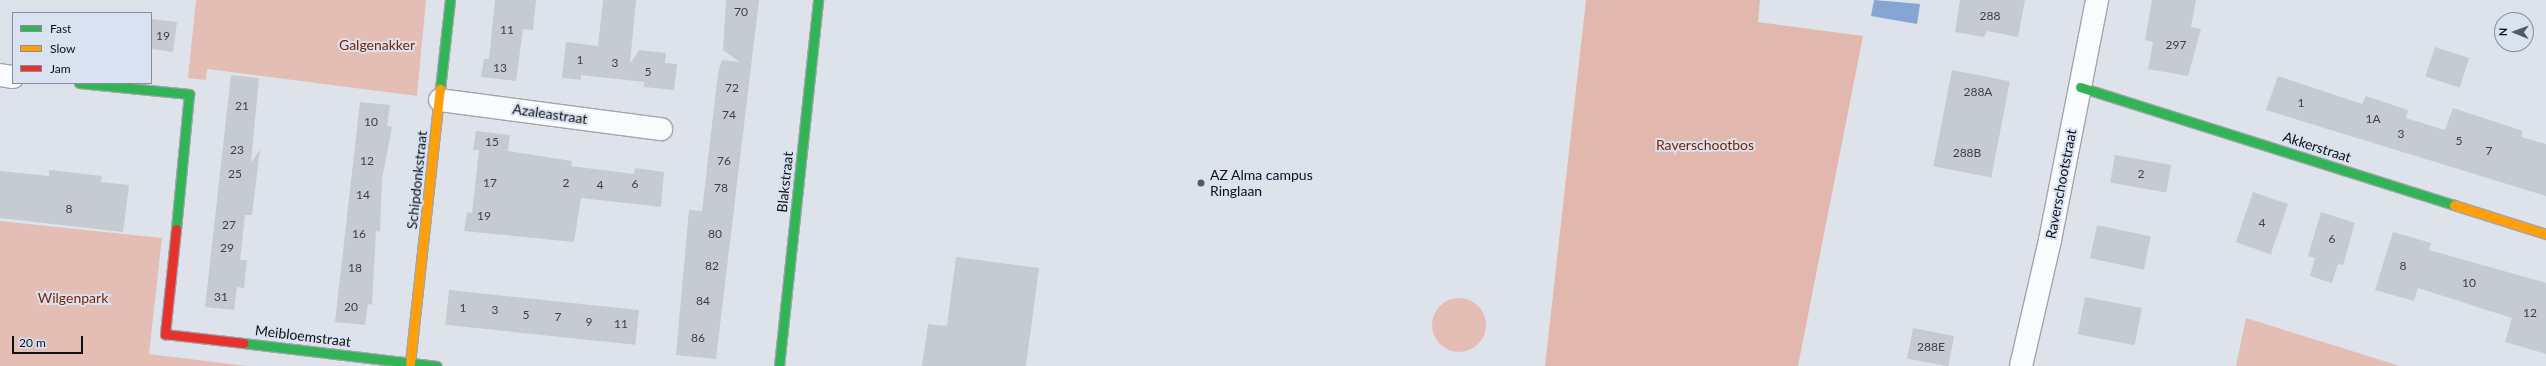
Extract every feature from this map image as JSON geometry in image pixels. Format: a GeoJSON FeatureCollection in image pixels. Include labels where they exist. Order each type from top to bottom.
{"type":"FeatureCollection","features":[{"type":"Feature","properties":{"kind":"street","name":"Schipdonkstraat"},"geometry":{"type":"LineString","coordinates":[[410,363],[450,0]]}},
{"type":"Feature","properties":{"kind":"street","name":"Blakstraat"},"geometry":{"type":"LineString","coordinates":[[779,366],[818,0]]}},
{"type":"Feature","properties":{"kind":"street","name":"Raverschootstraat"},"geometry":{"type":"LineString","coordinates":[[2021,366],[2097,0]]}},
{"type":"Feature","properties":{"kind":"street"},"geometry":{"type":"LineString","coordinates":[[0,75],[12,76]]}},
{"type":"Feature","properties":{"kind":"street","name":"Meibloemstraat"},"geometry":{"type":"LineString","coordinates":[[89,84],[189,94],[165,334],[437,366]]}},
{"type":"Feature","properties":{"kind":"street","name":"Akkerstraat"},"geometry":{"type":"LineString","coordinates":[[2080,87],[2546,234]]}},
{"type":"Feature","properties":{"kind":"street","name":"Azaleastraat"},"geometry":{"type":"LineString","coordinates":[[440,100],[661,129]]}},
{"type":"Feature","properties":{"kind":"green space","name":"Galgenakker"},"geometry":{"type":"Polygon","coordinates":[[[196,0],[426,0],[417,96],[207,69],[206,80],[188,78],[196,0]]]}},
{"type":"Feature","properties":{"kind":"green space","name":"Raverschootbos"},"geometry":{"type":"Polygon","coordinates":[[[1586,0],[1760,0],[1758,22],[1863,36],[1798,366],[1545,366],[1586,0]]]}},
{"type":"Feature","properties":{"kind":"green space","name":"Wilgenpark"},"geometry":{"type":"Polygon","coordinates":[[[0,221],[162,238],[149,354],[247,366],[0,366],[0,221]]]}},
{"type":"Feature","properties":{"kind":"green space"},"geometry":{"type":"Polygon","coordinates":[[[1454,298],[1464,298],[1474,302],[1482,310],[1486,320],[1486,330],[1482,340],[1474,348],[1464,352],[1454,352],[1444,348],[1436,340],[1432,330],[1432,320],[1436,310],[1444,302],[1454,298]]]}},
{"type":"Feature","properties":{"kind":"green space"},"geometry":{"type":"Polygon","coordinates":[[[2246,318],[2400,366],[2236,366],[2246,318]]]}},
{"type":"Feature","properties":{"kind":"water"},"geometry":{"type":"Polygon","coordinates":[[[1874,0],[1920,4],[1917,24],[1871,16],[1874,0]]]}},
{"type":"Feature","properties":{"kind":"building"},"geometry":{"type":"Polygon","coordinates":[[[495,0],[536,0],[533,30],[523,29],[516,81],[481,77],[484,59],[489,59],[495,0]]]}},
{"type":"Feature","properties":{"kind":"building"},"geometry":{"type":"Polygon","coordinates":[[[603,0],[636,0],[630,64],[639,50],[666,53],[665,63],[677,64],[674,90],[644,87],[644,82],[581,75],[581,80],[562,78],[566,42],[598,46],[603,0]]]}},
{"type":"Feature","properties":{"kind":"building"},"geometry":{"type":"Polygon","coordinates":[[[726,0],[759,0],[716,359],[676,355],[689,210],[702,211],[718,73],[722,60],[740,62],[723,50],[726,0]]]}},
{"type":"Feature","properties":{"kind":"building"},"geometry":{"type":"Polygon","coordinates":[[[1960,0],[2025,0],[2018,37],[1987,31],[1984,37],[1955,32],[1960,0]]]}},
{"type":"Feature","properties":{"kind":"building"},"geometry":{"type":"Polygon","coordinates":[[[2152,0],[2196,0],[2191,27],[2201,29],[2188,76],[2148,69],[2153,42],[2145,40],[2152,0]]]}},
{"type":"Feature","properties":{"kind":"building"},"geometry":{"type":"Polygon","coordinates":[[[152,19],[177,22],[173,52],[152,49],[152,19]]]}},
{"type":"Feature","properties":{"kind":"building"},"geometry":{"type":"Polygon","coordinates":[[[2435,47],[2469,58],[2460,88],[2425,76],[2435,47]]]}},
{"type":"Feature","properties":{"kind":"building"},"geometry":{"type":"Polygon","coordinates":[[[1952,70],[2010,81],[1991,177],[1933,166],[1952,70]]]}},
{"type":"Feature","properties":{"kind":"building"},"geometry":{"type":"Polygon","coordinates":[[[231,75],[259,78],[251,163],[260,149],[252,215],[245,215],[240,260],[247,260],[244,288],[237,287],[234,310],[205,307],[231,75]]]}},
{"type":"Feature","properties":{"kind":"building"},"geometry":{"type":"Polygon","coordinates":[[[2278,76],[2362,104],[2366,96],[2408,110],[2406,118],[2445,130],[2453,108],[2523,131],[2521,137],[2546,144],[2546,196],[2266,110],[2278,76]]]}},
{"type":"Feature","properties":{"kind":"building"},"geometry":{"type":"Polygon","coordinates":[[[360,102],[390,105],[387,126],[392,127],[382,179],[380,232],[376,231],[372,305],[368,304],[365,325],[335,322],[360,102]]]}},
{"type":"Feature","properties":{"kind":"building"},"geometry":{"type":"Polygon","coordinates":[[[476,131],[510,135],[508,151],[572,161],[571,166],[634,174],[635,168],[664,172],[661,207],[581,198],[574,242],[464,231],[467,212],[472,213],[479,150],[473,150],[476,131]]]}},
{"type":"Feature","properties":{"kind":"building"},"geometry":{"type":"Polygon","coordinates":[[[2115,155],[2171,165],[2166,192],[2110,183],[2115,155]]]}},
{"type":"Feature","properties":{"kind":"building"},"geometry":{"type":"Polygon","coordinates":[[[49,170],[102,176],[101,182],[129,185],[123,232],[0,218],[0,171],[49,176],[49,170]]]}},
{"type":"Feature","properties":{"kind":"building"},"geometry":{"type":"Polygon","coordinates":[[[2253,192],[2288,204],[2271,254],[2236,242],[2253,192]]]}},
{"type":"Feature","properties":{"kind":"building"},"geometry":{"type":"Polygon","coordinates":[[[2321,212],[2355,223],[2343,265],[2338,264],[2332,283],[2310,276],[2315,258],[2308,256],[2321,212]]]}},
{"type":"Feature","properties":{"kind":"building"},"geometry":{"type":"Polygon","coordinates":[[[2097,225],[2151,236],[2144,270],[2090,258],[2097,225]]]}},
{"type":"Feature","properties":{"kind":"building"},"geometry":{"type":"Polygon","coordinates":[[[2393,232],[2431,243],[2429,250],[2546,283],[2546,354],[2505,342],[2512,318],[2418,288],[2414,301],[2375,290],[2393,232]]]}},
{"type":"Feature","properties":{"kind":"building"},"geometry":{"type":"Polygon","coordinates":[[[956,257],[1039,268],[1026,366],[922,366],[928,324],[947,326],[956,257]]]}},
{"type":"Feature","properties":{"kind":"building"},"geometry":{"type":"Polygon","coordinates":[[[449,290],[639,310],[635,345],[445,325],[449,290]]]}},
{"type":"Feature","properties":{"kind":"building"},"geometry":{"type":"Polygon","coordinates":[[[2085,297],[2142,308],[2135,345],[2078,334],[2085,297]]]}},
{"type":"Feature","properties":{"kind":"building"},"geometry":{"type":"Polygon","coordinates":[[[1913,328],[1954,336],[1948,366],[1907,358],[1913,328]]]}},
{"type":"Feature","properties":{"kind":"traffic: fast"},"geometry":{"type":"LineString","coordinates":[[440,89],[450,0]]}},
{"type":"Feature","properties":{"kind":"traffic: fast"},"geometry":{"type":"LineString","coordinates":[[779,366],[818,0]]}},
{"type":"Feature","properties":{"kind":"traffic: fast"},"geometry":{"type":"LineString","coordinates":[[89,84],[189,94],[176,229]]}},
{"type":"Feature","properties":{"kind":"traffic: fast"},"geometry":{"type":"LineString","coordinates":[[2080,87],[2454,205]]}},
{"type":"Feature","properties":{"kind":"traffic: fast"},"geometry":{"type":"LineString","coordinates":[[243,343],[437,366]]}},
{"type":"Feature","properties":{"kind":"traffic: slow"},"geometry":{"type":"LineString","coordinates":[[410,363],[440,89]]}},
{"type":"Feature","properties":{"kind":"traffic: slow"},"geometry":{"type":"LineString","coordinates":[[2454,205],[2546,234]]}},
{"type":"Feature","properties":{"kind":"traffic: jam"},"geometry":{"type":"LineString","coordinates":[[176,229],[165,334],[243,343]]}},
{"type":"Feature","properties":{"kind":"place","name":"AZ Alma campus Ringlaan"},"geometry":{"type":"Point","coordinates":[1201,183]}}]}
